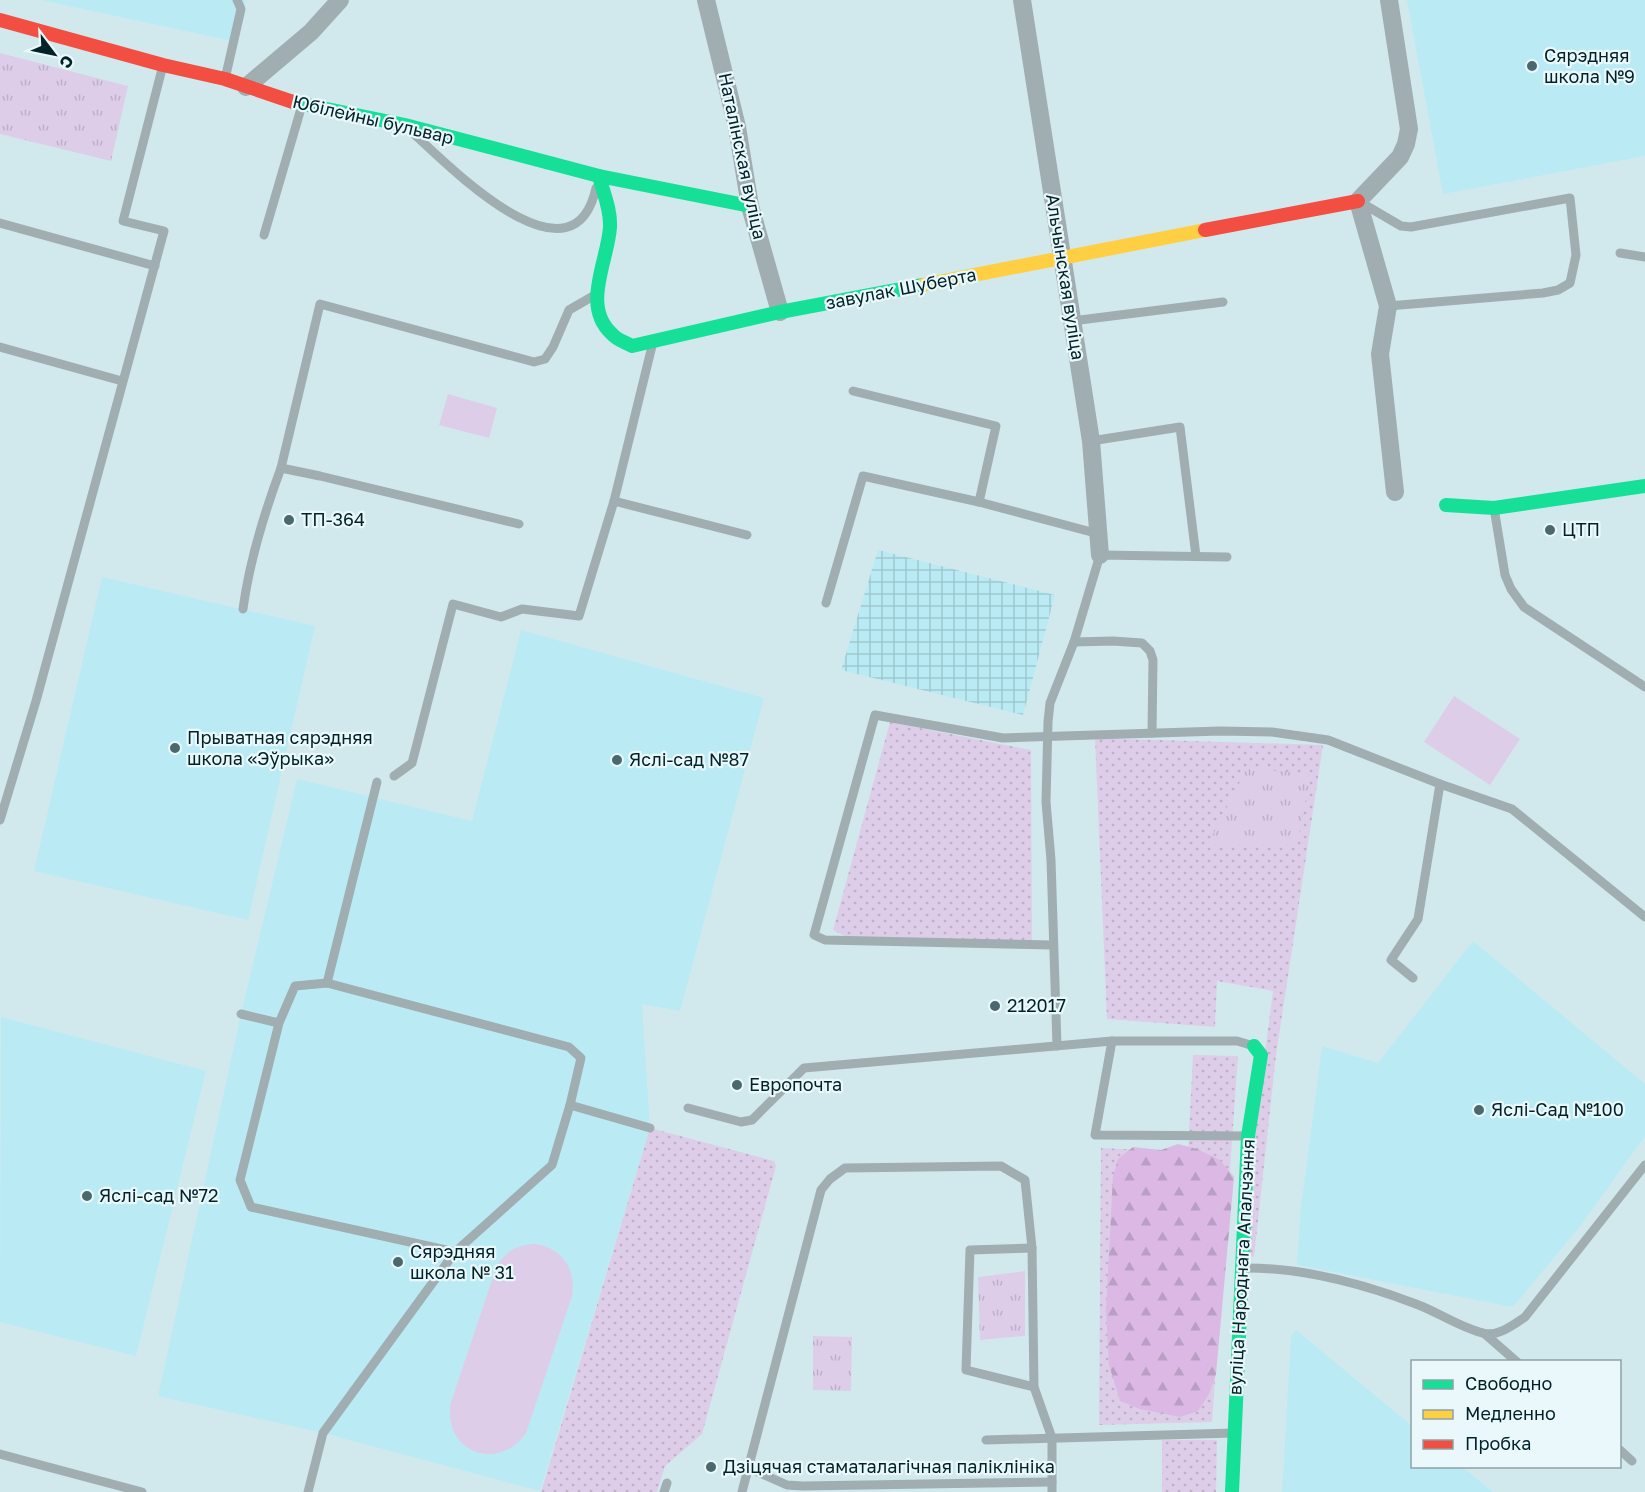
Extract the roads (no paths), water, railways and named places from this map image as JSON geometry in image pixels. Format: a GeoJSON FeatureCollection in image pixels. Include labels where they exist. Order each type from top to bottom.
{"type":"FeatureCollection","features":[{"type":"Feature","properties":{"kind":"street"},"geometry":{"type":"LineString","coordinates":[[246,87],[311,32],[340,0]]}},
{"type":"Feature","properties":{"kind":"street","name":"Наталінская вуліца"},"geometry":{"type":"LineString","coordinates":[[706,0],[737,127],[750,206],[780,312]]}},
{"type":"Feature","properties":{"kind":"street","name":"Альчынская вуліца"},"geometry":{"type":"LineString","coordinates":[[1022,0],[1091,441],[1100,555]]}},
{"type":"Feature","properties":{"kind":"street"},"geometry":{"type":"LineString","coordinates":[[1389,0],[1409,129],[1400,157],[1358,201],[1388,306],[1380,354],[1395,492]]}},
{"type":"Feature","properties":{"kind":"street","name":"Юбілейны бульвар"},"geometry":{"type":"LineString","coordinates":[[0,20],[163,65],[225,79],[302,105],[405,125],[598,176],[750,206]]}},
{"type":"Feature","properties":{"kind":"street","name":"завулак Шуберта"},"geometry":{"type":"LineString","coordinates":[[598,176],[610,225],[597,293],[597,313],[613,335],[632,346],[780,312],[1358,201]]}},
{"type":"Feature","properties":{"kind":"street"},"geometry":{"type":"LineString","coordinates":[[1446,505],[1494,508],[1645,486]]}},
{"type":"Feature","properties":{"kind":"street","name":"вуліца Народнага Апалчэння"},"geometry":{"type":"LineString","coordinates":[[1232,1492],[1248,1136],[1261,1055],[1254,1046]]}},
{"type":"Feature","properties":{"kind":"lane"},"geometry":{"type":"LineString","coordinates":[[225,79],[241,9],[237,0]]}},
{"type":"Feature","properties":{"kind":"lane"},"geometry":{"type":"LineString","coordinates":[[0,820],[36,701],[164,231],[123,221],[163,65]]}},
{"type":"Feature","properties":{"kind":"lane"},"geometry":{"type":"LineString","coordinates":[[264,235],[302,105]]}},
{"type":"Feature","properties":{"kind":"lane"},"geometry":{"type":"LineString","coordinates":[[405,125],[470,186],[513,216],[534,225],[566,228],[582,220],[592,205],[598,176]]}},
{"type":"Feature","properties":{"kind":"lane"},"geometry":{"type":"LineString","coordinates":[[1358,201],[1401,226],[1412,227],[1570,198],[1576,255],[1570,283],[1558,290],[1544,293],[1388,306]]}},
{"type":"Feature","properties":{"kind":"lane"},"geometry":{"type":"LineString","coordinates":[[0,223],[155,266]]}},
{"type":"Feature","properties":{"kind":"lane"},"geometry":{"type":"LineString","coordinates":[[1620,253],[1645,257]]}},
{"type":"Feature","properties":{"kind":"lane"},"geometry":{"type":"LineString","coordinates":[[243,609],[246,589],[281,468],[320,303],[534,362],[545,359],[553,347],[569,310],[597,293]]}},
{"type":"Feature","properties":{"kind":"lane"},"geometry":{"type":"LineString","coordinates":[[1072,321],[1223,302]]}},
{"type":"Feature","properties":{"kind":"lane"},"geometry":{"type":"LineString","coordinates":[[394,776],[412,763],[453,604],[501,617],[522,609],[579,616],[614,501],[654,341]]}},
{"type":"Feature","properties":{"kind":"lane"},"geometry":{"type":"LineString","coordinates":[[0,347],[122,381]]}},
{"type":"Feature","properties":{"kind":"lane"},"geometry":{"type":"LineString","coordinates":[[853,391],[996,426],[979,502]]}},
{"type":"Feature","properties":{"kind":"lane"},"geometry":{"type":"LineString","coordinates":[[1091,441],[1180,427],[1196,556]]}},
{"type":"Feature","properties":{"kind":"lane"},"geometry":{"type":"LineString","coordinates":[[281,468],[519,524]]}},
{"type":"Feature","properties":{"kind":"lane"},"geometry":{"type":"LineString","coordinates":[[826,603],[863,476],[979,502],[1099,534]]}},
{"type":"Feature","properties":{"kind":"lane"},"geometry":{"type":"LineString","coordinates":[[614,501],[747,535]]}},
{"type":"Feature","properties":{"kind":"lane"},"geometry":{"type":"LineString","coordinates":[[1494,508],[1505,575],[1511,589],[1524,607],[1645,687]]}},
{"type":"Feature","properties":{"kind":"lane"},"geometry":{"type":"LineString","coordinates":[[1057,1046],[1051,860],[1046,802],[1050,703],[1074,642],[1100,555],[1227,557]]}},
{"type":"Feature","properties":{"kind":"lane"},"geometry":{"type":"LineString","coordinates":[[1074,642],[1142,643],[1150,651],[1153,660],[1152,733]]}},
{"type":"Feature","properties":{"kind":"lane"},"geometry":{"type":"LineString","coordinates":[[1053,945],[825,940],[814,935],[875,715],[1003,738],[1220,730],[1272,732],[1328,740],[1440,784],[1512,809],[1645,917]]}},
{"type":"Feature","properties":{"kind":"lane"},"geometry":{"type":"LineString","coordinates":[[327,983],[377,782]]}},
{"type":"Feature","properties":{"kind":"lane"},"geometry":{"type":"LineString","coordinates":[[1413,978],[1391,960],[1418,919],[1440,784]]}},
{"type":"Feature","properties":{"kind":"lane"},"geometry":{"type":"LineString","coordinates":[[308,1492],[323,1433],[455,1252],[552,1165],[581,1058],[569,1047],[327,983],[295,986],[279,1023],[240,1180],[250,1207],[455,1252]]}},
{"type":"Feature","properties":{"kind":"lane"},"geometry":{"type":"LineString","coordinates":[[241,1014],[279,1023]]}},
{"type":"Feature","properties":{"kind":"lane"},"geometry":{"type":"LineString","coordinates":[[1112,1041],[1095,1135],[1248,1136]]}},
{"type":"Feature","properties":{"kind":"lane"},"geometry":{"type":"LineString","coordinates":[[688,1108],[741,1122],[752,1120],[804,1068],[1112,1041],[1237,1041],[1254,1046]]}},
{"type":"Feature","properties":{"kind":"lane"},"geometry":{"type":"LineString","coordinates":[[570,1105],[650,1128]]}},
{"type":"Feature","properties":{"kind":"lane"},"geometry":{"type":"LineString","coordinates":[[1485,1334],[1505,1331],[1525,1317],[1645,1165]]}},
{"type":"Feature","properties":{"kind":"lane"},"geometry":{"type":"LineString","coordinates":[[742,1492],[821,1190],[830,1179],[845,1168],[1000,1166],[1025,1180],[1032,1248],[1034,1387],[1052,1438],[1052,1487],[787,1485],[749,1468]]}},
{"type":"Feature","properties":{"kind":"lane"},"geometry":{"type":"LineString","coordinates":[[1032,1248],[970,1250],[966,1370],[1034,1387]]}},
{"type":"Feature","properties":{"kind":"lane"},"geometry":{"type":"LineString","coordinates":[[1242,1268],[1269,1267],[1344,1281],[1416,1304],[1485,1334],[1515,1360]]}},
{"type":"Feature","properties":{"kind":"lane"},"geometry":{"type":"LineString","coordinates":[[986,1440],[1234,1433]]}},
{"type":"Feature","properties":{"kind":"lane"},"geometry":{"type":"LineString","coordinates":[[1621,1451],[1632,1461]]}},
{"type":"Feature","properties":{"kind":"lane"},"geometry":{"type":"LineString","coordinates":[[0,1454],[142,1492]]}},
{"type":"Feature","properties":{"kind":"lane"},"geometry":{"type":"LineString","coordinates":[[99,1492],[102,1482]]}},
{"type":"Feature","properties":{"kind":"place","name":"Сярэдняя школа №9"},"geometry":{"type":"Point","coordinates":[1532,66]}},
{"type":"Feature","properties":{"kind":"place","name":"ТП-364"},"geometry":{"type":"Point","coordinates":[289,520]}},
{"type":"Feature","properties":{"kind":"place","name":"ЦТП"},"geometry":{"type":"Point","coordinates":[1550,530]}},
{"type":"Feature","properties":{"kind":"place","name":"Прыватная сярэдняя школа «Эўрыка»"},"geometry":{"type":"Point","coordinates":[175,748]}},
{"type":"Feature","properties":{"kind":"place","name":"Яслі-сад №87"},"geometry":{"type":"Point","coordinates":[617,760]}},
{"type":"Feature","properties":{"kind":"place","name":"212017"},"geometry":{"type":"Point","coordinates":[995,1006]}},
{"type":"Feature","properties":{"kind":"place","name":"Европочта"},"geometry":{"type":"Point","coordinates":[737,1085]}},
{"type":"Feature","properties":{"kind":"place","name":"Яслі-Сад №100"},"geometry":{"type":"Point","coordinates":[1479,1110]}},
{"type":"Feature","properties":{"kind":"place","name":"Яслі-сад №72"},"geometry":{"type":"Point","coordinates":[87,1196]}},
{"type":"Feature","properties":{"kind":"place","name":"Сярэдняя школа № 31"},"geometry":{"type":"Point","coordinates":[398,1262]}},
{"type":"Feature","properties":{"kind":"place","name":"Дзіцячая стаматалагічная паліклініка"},"geometry":{"type":"Point","coordinates":[711,1467]}}]}
